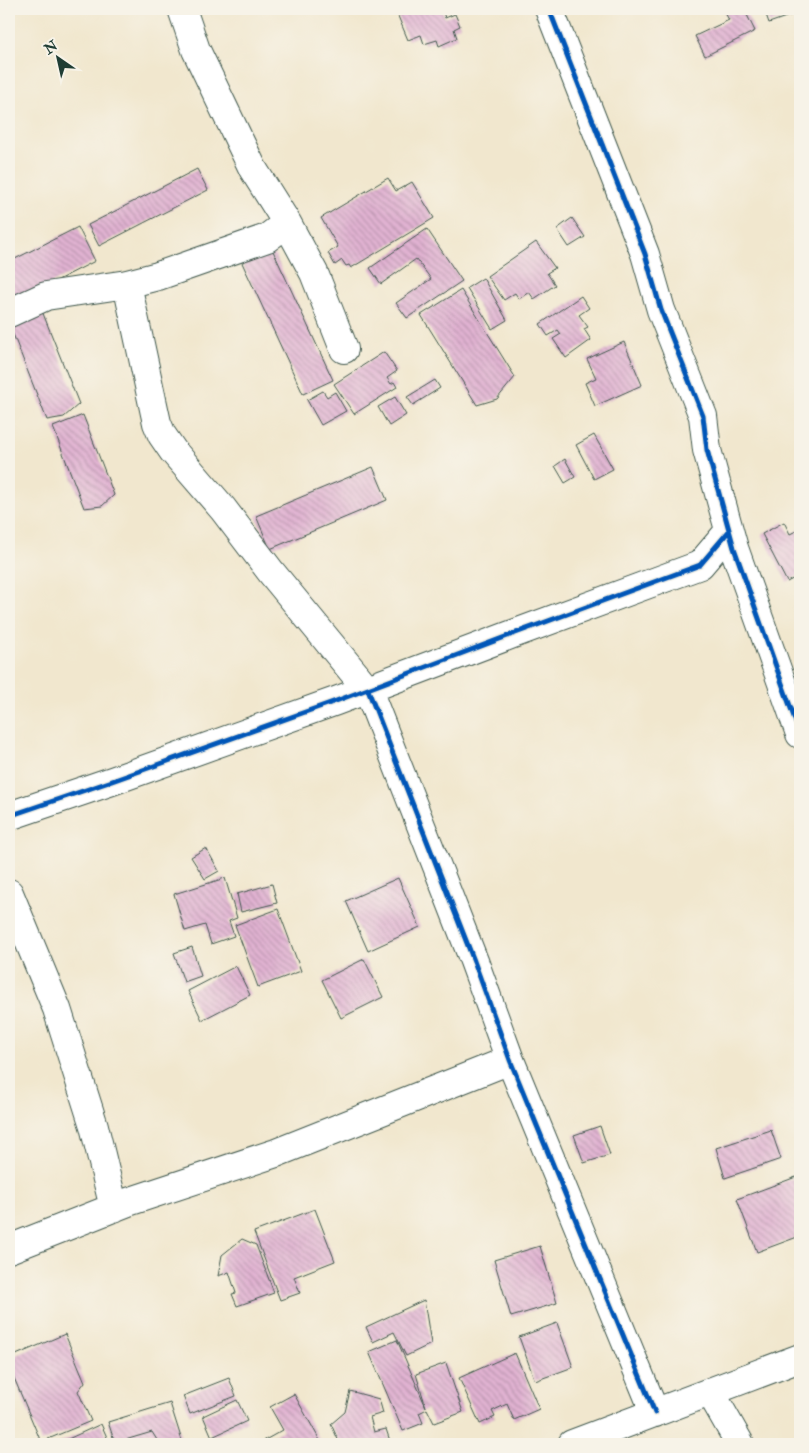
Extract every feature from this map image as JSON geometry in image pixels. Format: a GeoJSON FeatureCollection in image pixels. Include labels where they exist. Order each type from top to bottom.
{"type":"FeatureCollection","features":[{"type":"Feature","properties":{"kind":"street"},"geometry":{"type":"LineString","coordinates":[[182,9],[196,50],[253,169],[287,223],[314,272],[344,349]]}},
{"type":"Feature","properties":{"kind":"street"},"geometry":{"type":"LineString","coordinates":[[549,9],[644,254],[661,310],[703,416],[707,450],[729,531],[792,685],[800,734]]}},
{"type":"Feature","properties":{"kind":"street"},"geometry":{"type":"LineString","coordinates":[[9,313],[46,296],[127,284],[158,276],[267,238],[287,223]]}},
{"type":"Feature","properties":{"kind":"street"},"geometry":{"type":"LineString","coordinates":[[127,284],[157,423],[162,435],[368,690],[510,1060],[654,1413]]}},
{"type":"Feature","properties":{"kind":"street"},"geometry":{"type":"LineString","coordinates":[[9,816],[368,690],[512,634],[700,565],[729,531]]}},
{"type":"Feature","properties":{"kind":"street"},"geometry":{"type":"LineString","coordinates":[[9,893],[57,1009],[94,1126],[114,1208]]}},
{"type":"Feature","properties":{"kind":"street"},"geometry":{"type":"LineString","coordinates":[[9,1249],[114,1208],[276,1153],[510,1060]]}},
{"type":"Feature","properties":{"kind":"street"},"geometry":{"type":"LineString","coordinates":[[572,1444],[800,1358]]}},
{"type":"Feature","properties":{"kind":"street"},"geometry":{"type":"LineString","coordinates":[[711,1393],[740,1444]]}},
{"type":"Feature","properties":{"kind":"building"},"geometry":{"type":"Polygon","coordinates":[[[395,9],[442,9],[445,18],[455,14],[460,26],[454,29],[457,38],[439,46],[437,40],[424,44],[421,35],[408,40],[395,9]]]}},
{"type":"Feature","properties":{"kind":"building"},"geometry":{"type":"Polygon","coordinates":[[[723,9],[744,9],[755,31],[705,56],[695,36],[729,20],[723,9]]]}},
{"type":"Feature","properties":{"kind":"building"},"geometry":{"type":"Polygon","coordinates":[[[764,9],[800,9],[800,12],[769,23],[764,9]]]}},
{"type":"Feature","properties":{"kind":"building"},"geometry":{"type":"Polygon","coordinates":[[[197,169],[208,190],[99,246],[88,225],[197,169]]]}},
{"type":"Feature","properties":{"kind":"building"},"geometry":{"type":"Polygon","coordinates":[[[388,178],[396,191],[412,182],[434,218],[351,268],[349,265],[346,266],[342,260],[335,265],[328,253],[338,247],[321,218],[388,178]]]}},
{"type":"Feature","properties":{"kind":"building"},"geometry":{"type":"Polygon","coordinates":[[[572,218],[585,237],[569,247],[557,229],[572,218]]]}},
{"type":"Feature","properties":{"kind":"building"},"geometry":{"type":"Polygon","coordinates":[[[78,227],[95,261],[9,305],[9,262],[78,227]]]}},
{"type":"Feature","properties":{"kind":"building"},"geometry":{"type":"Polygon","coordinates":[[[427,229],[462,281],[407,318],[396,303],[431,279],[416,259],[381,284],[370,268],[427,229]]]}},
{"type":"Feature","properties":{"kind":"building"},"geometry":{"type":"Polygon","coordinates":[[[267,238],[333,380],[303,394],[237,252],[267,238]]]}},
{"type":"Feature","properties":{"kind":"building"},"geometry":{"type":"Polygon","coordinates":[[[536,242],[555,268],[547,273],[555,285],[534,299],[529,292],[519,299],[515,293],[504,300],[487,276],[536,242]]]}},
{"type":"Feature","properties":{"kind":"building"},"geometry":{"type":"Polygon","coordinates":[[[483,278],[507,320],[492,329],[467,288],[483,278]]]}},
{"type":"Feature","properties":{"kind":"building"},"geometry":{"type":"Polygon","coordinates":[[[461,290],[515,377],[497,399],[477,405],[421,315],[461,290]]]}},
{"type":"Feature","properties":{"kind":"building"},"geometry":{"type":"Polygon","coordinates":[[[581,296],[589,308],[579,315],[588,327],[584,329],[591,340],[566,358],[553,339],[561,334],[558,330],[548,336],[540,324],[581,296]]]}},
{"type":"Feature","properties":{"kind":"building"},"geometry":{"type":"Polygon","coordinates":[[[42,311],[79,404],[64,417],[47,420],[9,324],[42,311]]]}},
{"type":"Feature","properties":{"kind":"building"},"geometry":{"type":"Polygon","coordinates":[[[624,342],[642,385],[595,406],[585,383],[596,378],[587,359],[624,342]]]}},
{"type":"Feature","properties":{"kind":"building"},"geometry":{"type":"Polygon","coordinates":[[[384,352],[397,371],[387,378],[391,384],[394,382],[397,387],[354,414],[334,384],[384,352]]]}},
{"type":"Feature","properties":{"kind":"building"},"geometry":{"type":"Polygon","coordinates":[[[435,380],[440,388],[413,405],[407,397],[435,380]]]}},
{"type":"Feature","properties":{"kind":"building"},"geometry":{"type":"Polygon","coordinates":[[[323,391],[327,397],[335,392],[346,411],[321,425],[307,400],[323,391]]]}},
{"type":"Feature","properties":{"kind":"building"},"geometry":{"type":"Polygon","coordinates":[[[395,397],[406,415],[389,426],[378,407],[395,397]]]}},
{"type":"Feature","properties":{"kind":"building"},"geometry":{"type":"Polygon","coordinates":[[[83,415],[114,495],[102,506],[84,508],[53,427],[83,415]]]}},
{"type":"Feature","properties":{"kind":"building"},"geometry":{"type":"Polygon","coordinates":[[[594,435],[613,469],[594,479],[576,445],[594,435]]]}},
{"type":"Feature","properties":{"kind":"building"},"geometry":{"type":"Polygon","coordinates":[[[565,459],[575,477],[565,483],[555,466],[565,459]]]}},
{"type":"Feature","properties":{"kind":"building"},"geometry":{"type":"Polygon","coordinates":[[[373,467],[387,500],[270,549],[256,516],[373,467]]]}},
{"type":"Feature","properties":{"kind":"building"},"geometry":{"type":"Polygon","coordinates":[[[784,522],[790,534],[800,529],[800,575],[787,582],[762,534],[784,522]]]}},
{"type":"Feature","properties":{"kind":"building"},"geometry":{"type":"Polygon","coordinates":[[[206,848],[219,871],[205,879],[191,857],[206,848]]]}},
{"type":"Feature","properties":{"kind":"building"},"geometry":{"type":"Polygon","coordinates":[[[225,878],[237,918],[229,921],[234,936],[211,944],[205,925],[185,931],[174,894],[225,878]]]}},
{"type":"Feature","properties":{"kind":"building"},"geometry":{"type":"Polygon","coordinates":[[[398,878],[420,927],[368,951],[346,901],[398,878]]]}},
{"type":"Feature","properties":{"kind":"building"},"geometry":{"type":"Polygon","coordinates":[[[272,884],[277,903],[241,912],[237,894],[272,884]]]}},
{"type":"Feature","properties":{"kind":"building"},"geometry":{"type":"Polygon","coordinates":[[[278,909],[301,971],[258,987],[235,925],[278,909]]]}},
{"type":"Feature","properties":{"kind":"building"},"geometry":{"type":"Polygon","coordinates":[[[192,947],[201,976],[184,982],[174,953],[192,947]]]}},
{"type":"Feature","properties":{"kind":"building"},"geometry":{"type":"Polygon","coordinates":[[[364,959],[383,997],[341,1018],[322,980],[364,959]]]}},
{"type":"Feature","properties":{"kind":"building"},"geometry":{"type":"Polygon","coordinates":[[[236,966],[250,995],[202,1020],[188,991],[236,966]]]}},
{"type":"Feature","properties":{"kind":"building"},"geometry":{"type":"Polygon","coordinates":[[[600,1126],[610,1155],[584,1163],[574,1135],[600,1126]]]}},
{"type":"Feature","properties":{"kind":"building"},"geometry":{"type":"Polygon","coordinates":[[[771,1130],[781,1159],[725,1178],[716,1148],[771,1130]]]}},
{"type":"Feature","properties":{"kind":"building"},"geometry":{"type":"Polygon","coordinates":[[[796,1177],[800,1188],[800,1236],[757,1252],[737,1199],[796,1177]]]}},
{"type":"Feature","properties":{"kind":"building"},"geometry":{"type":"Polygon","coordinates":[[[315,1209],[335,1261],[294,1277],[300,1293],[280,1300],[254,1232],[315,1209]]]}},
{"type":"Feature","properties":{"kind":"building"},"geometry":{"type":"Polygon","coordinates":[[[242,1239],[256,1245],[274,1293],[237,1306],[232,1294],[236,1293],[229,1272],[218,1276],[222,1255],[242,1239]]]}},
{"type":"Feature","properties":{"kind":"building"},"geometry":{"type":"Polygon","coordinates":[[[540,1246],[557,1303],[511,1317],[494,1260],[540,1246]]]}},
{"type":"Feature","properties":{"kind":"building"},"geometry":{"type":"Polygon","coordinates":[[[424,1300],[431,1344],[406,1356],[394,1332],[373,1342],[366,1327],[424,1300]]]}},
{"type":"Feature","properties":{"kind":"building"},"geometry":{"type":"Polygon","coordinates":[[[557,1323],[573,1367],[535,1381],[519,1337],[557,1323]]]}},
{"type":"Feature","properties":{"kind":"building"},"geometry":{"type":"Polygon","coordinates":[[[65,1334],[85,1382],[78,1391],[91,1421],[41,1442],[9,1366],[9,1358],[65,1334]]]}},
{"type":"Feature","properties":{"kind":"building"},"geometry":{"type":"Polygon","coordinates":[[[397,1340],[426,1407],[416,1374],[446,1363],[463,1412],[434,1423],[427,1409],[419,1413],[423,1423],[403,1431],[369,1352],[397,1340]]]}},
{"type":"Feature","properties":{"kind":"building"},"geometry":{"type":"Polygon","coordinates":[[[515,1353],[539,1409],[514,1420],[507,1404],[492,1411],[495,1417],[480,1424],[459,1378],[515,1353]]]}},
{"type":"Feature","properties":{"kind":"building"},"geometry":{"type":"Polygon","coordinates":[[[229,1378],[236,1396],[190,1414],[183,1396],[229,1378]]]}},
{"type":"Feature","properties":{"kind":"building"},"geometry":{"type":"Polygon","coordinates":[[[350,1391],[379,1399],[383,1413],[370,1417],[374,1432],[386,1429],[391,1444],[340,1444],[331,1424],[345,1412],[350,1391]]]}},
{"type":"Feature","properties":{"kind":"building"},"geometry":{"type":"Polygon","coordinates":[[[294,1394],[322,1444],[258,1444],[283,1430],[270,1407],[294,1394]]]}},
{"type":"Feature","properties":{"kind":"building"},"geometry":{"type":"Polygon","coordinates":[[[237,1400],[247,1421],[212,1437],[203,1416],[237,1400]]]}},
{"type":"Feature","properties":{"kind":"building"},"geometry":{"type":"Polygon","coordinates":[[[170,1403],[183,1444],[146,1444],[157,1440],[152,1432],[115,1443],[108,1422],[170,1403]]]}},
{"type":"Feature","properties":{"kind":"building"},"geometry":{"type":"Polygon","coordinates":[[[101,1424],[110,1444],[57,1444],[101,1424]]]}},
{"type":"Feature","properties":{"kind":"cycle path"},"geometry":{"type":"LineString","coordinates":[[549,9],[645,254],[661,310],[703,416],[707,450],[734,548],[800,734]]}},
{"type":"Feature","properties":{"kind":"cycle path"},"geometry":{"type":"LineString","coordinates":[[9,816],[336,701],[700,565],[729,531]]}},
{"type":"Feature","properties":{"kind":"cycle path"},"geometry":{"type":"LineString","coordinates":[[368,690],[474,961],[510,1060],[655,1413]]}}]}
